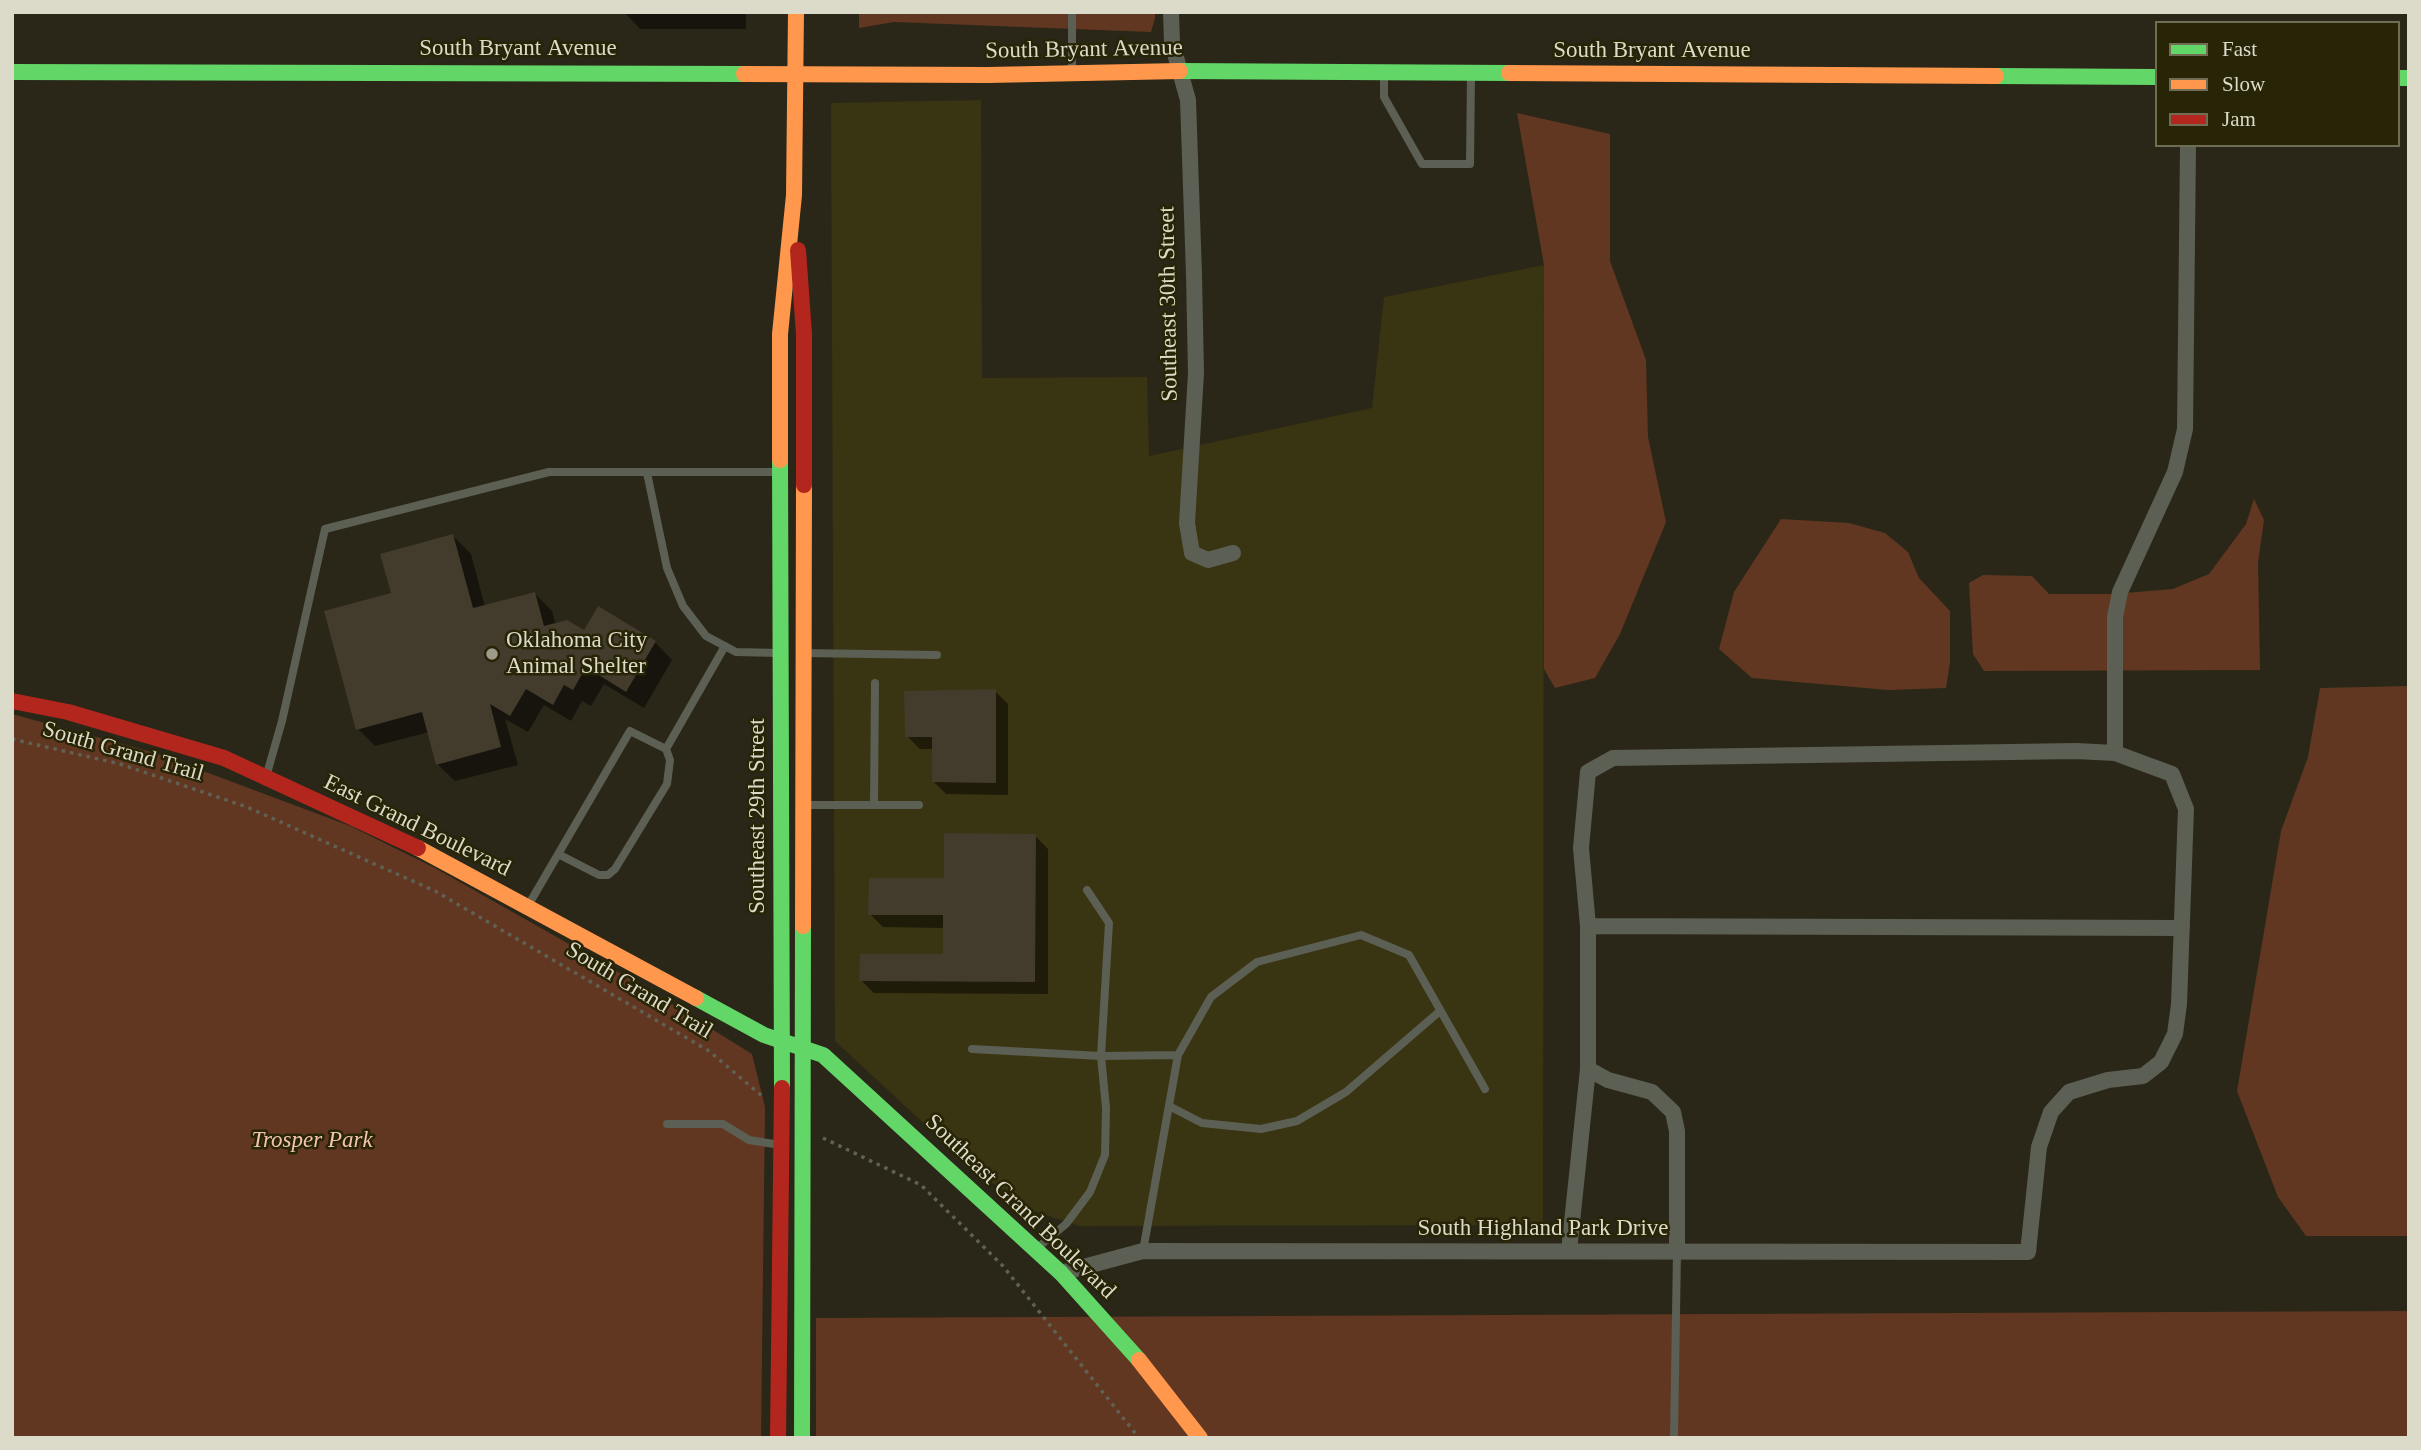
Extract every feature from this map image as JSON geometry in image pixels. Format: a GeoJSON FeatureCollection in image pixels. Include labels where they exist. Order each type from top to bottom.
{"type":"FeatureCollection","features":[{"type":"Feature","properties":{"kind":"street","name":"Southeast 29th Street"},"geometry":{"type":"LineString","coordinates":[[779,1438],[782,1041],[780,334],[794,195],[796,12]]}},
{"type":"Feature","properties":{"kind":"street","name":"Southeast 30th Street"},"geometry":{"type":"LineString","coordinates":[[1171,12],[1172,43],[1188,100],[1196,373],[1187,523],[1192,553],[1208,560],[1233,553]]}},
{"type":"Feature","properties":{"kind":"street","name":"South Bryant Avenue"},"geometry":{"type":"LineString","coordinates":[[12,72],[796,75],[1179,71],[2155,77]]}},
{"type":"Feature","properties":{"kind":"street"},"geometry":{"type":"LineString","coordinates":[[2115,752],[2115,617],[2120,592],[2175,472],[2185,429],[2188,147]]}},
{"type":"Feature","properties":{"kind":"street","name":"Southeast 29th Street"},"geometry":{"type":"LineString","coordinates":[[794,195],[804,334],[802,1438]]}},
{"type":"Feature","properties":{"kind":"street"},"geometry":{"type":"LineString","coordinates":[[781,653],[803,653]]}},
{"type":"Feature","properties":{"kind":"street","name":"East Grand Boulevard"},"geometry":{"type":"LineString","coordinates":[[12,701],[68,712],[224,758],[265,780],[417,848],[717,1011],[782,1041]]}},
{"type":"Feature","properties":{"kind":"street"},"geometry":{"type":"LineString","coordinates":[[1569,1251],[1588,1069],[1588,926],[1581,848],[1583,799],[1588,772],[1613,758],[2115,752],[2172,774],[2186,808],[2182,929],[1588,926]]}},
{"type":"Feature","properties":{"kind":"street","name":"South Highland Park Drive"},"geometry":{"type":"LineString","coordinates":[[1061,1273],[1143,1251],[2028,1252],[2039,1147],[2051,1112],[2069,1092],[2108,1080],[2143,1076],[2161,1062],[2175,1034],[2182,929]]}},
{"type":"Feature","properties":{"kind":"street","name":"Southeast Grand Boulevard"},"geometry":{"type":"LineString","coordinates":[[782,1041],[823,1055],[1036,1249],[1124,1341],[1200,1438]]}},
{"type":"Feature","properties":{"kind":"street"},"geometry":{"type":"LineString","coordinates":[[1588,1069],[1608,1080],[1652,1092],[1673,1112],[1677,1131],[1677,1251]]}},
{"type":"Feature","properties":{"kind":"lane"},"geometry":{"type":"LineString","coordinates":[[1072,12],[1072,73]]}},
{"type":"Feature","properties":{"kind":"lane"},"geometry":{"type":"LineString","coordinates":[[1384,73],[1384,97],[1422,164],[1470,164],[1471,73]]}},
{"type":"Feature","properties":{"kind":"lane"},"geometry":{"type":"LineString","coordinates":[[265,780],[282,721],[325,528],[550,472],[781,472]]}},
{"type":"Feature","properties":{"kind":"lane"},"geometry":{"type":"LineString","coordinates":[[647,473],[667,569],[683,606],[706,636],[736,652],[781,653]]}},
{"type":"Feature","properties":{"kind":"lane"},"geometry":{"type":"LineString","coordinates":[[666,749],[724,646]]}},
{"type":"Feature","properties":{"kind":"lane"},"geometry":{"type":"LineString","coordinates":[[803,653],[937,655]]}},
{"type":"Feature","properties":{"kind":"lane"},"geometry":{"type":"LineString","coordinates":[[874,805],[875,683]]}},
{"type":"Feature","properties":{"kind":"lane"},"geometry":{"type":"LineString","coordinates":[[527,907],[558,854],[631,731],[666,749],[670,760],[667,784],[615,869],[608,875],[599,875],[558,854]]}},
{"type":"Feature","properties":{"kind":"lane"},"geometry":{"type":"LineString","coordinates":[[803,805],[919,805]]}},
{"type":"Feature","properties":{"kind":"lane"},"geometry":{"type":"LineString","coordinates":[[1036,1249],[1066,1224],[1090,1192],[1105,1155],[1106,1108],[1101,1056],[1109,923],[1087,890]]}},
{"type":"Feature","properties":{"kind":"lane"},"geometry":{"type":"LineString","coordinates":[[1143,1251],[1178,1055],[1210,997],[1257,962],[1361,935],[1409,955],[1485,1089]]}},
{"type":"Feature","properties":{"kind":"lane"},"geometry":{"type":"LineString","coordinates":[[1169,1106],[1202,1123],[1261,1129],[1297,1121],[1346,1092],[1440,1011]]}},
{"type":"Feature","properties":{"kind":"lane"},"geometry":{"type":"LineString","coordinates":[[972,1049],[1101,1056],[1178,1055]]}},
{"type":"Feature","properties":{"kind":"lane"},"geometry":{"type":"LineString","coordinates":[[667,1124],[723,1124],[749,1140],[780,1145]]}},
{"type":"Feature","properties":{"kind":"lane"},"geometry":{"type":"LineString","coordinates":[[1674,1438],[1677,1251]]}},
{"type":"Feature","properties":{"kind":"path","name":"South Grand Trail"},"geometry":{"type":"LineString","coordinates":[[12,739],[120,764],[247,807],[435,891],[709,1051],[780,1109]]}},
{"type":"Feature","properties":{"kind":"path"},"geometry":{"type":"LineString","coordinates":[[803,1127],[920,1185],[1003,1266],[1139,1438]]}},
{"type":"Feature","properties":{"kind":"shaded area"},"geometry":{"type":"Polygon","coordinates":[[[981,100],[982,378],[1147,377],[1149,456],[1372,408],[1384,297],[1544,265],[1543,1225],[1079,1226],[1028,1209],[973,1169],[835,1041],[831,103],[981,100]]]}},
{"type":"Feature","properties":{"kind":"green space"},"geometry":{"type":"Polygon","coordinates":[[[859,12],[1155,12],[1155,18],[1151,32],[894,22],[859,28],[859,12]]]}},
{"type":"Feature","properties":{"kind":"green space"},"geometry":{"type":"Polygon","coordinates":[[[1517,113],[1610,134],[1610,261],[1646,360],[1648,437],[1666,522],[1620,634],[1595,678],[1555,688],[1544,669],[1544,265],[1517,113]]]}},
{"type":"Feature","properties":{"kind":"green space"},"geometry":{"type":"Polygon","coordinates":[[[2254,499],[2264,520],[2258,562],[2260,670],[1984,671],[1973,654],[1969,583],[1983,575],[2032,576],[2049,594],[2113,594],[2173,589],[2209,574],[2246,524],[2254,499]]]}},
{"type":"Feature","properties":{"kind":"green space"},"geometry":{"type":"Polygon","coordinates":[[[1781,519],[1849,523],[1885,533],[1908,552],[1919,578],[1950,611],[1950,662],[1946,688],[1888,690],[1752,678],[1719,649],[1734,592],[1781,519]]]}},
{"type":"Feature","properties":{"kind":"green space"},"geometry":{"type":"Polygon","coordinates":[[[2409,686],[2409,1236],[2306,1236],[2278,1197],[2237,1091],[2281,831],[2308,757],[2320,688],[2409,686]]]}},
{"type":"Feature","properties":{"kind":"green space","name":"Trosper Park"},"geometry":{"type":"Polygon","coordinates":[[[12,714],[155,753],[350,826],[435,868],[636,982],[752,1054],[765,1107],[761,1438],[12,1438],[12,714]]]}},
{"type":"Feature","properties":{"kind":"green space"},"geometry":{"type":"Polygon","coordinates":[[[2409,1311],[2409,1438],[816,1438],[816,1318],[2409,1311]]]}},
{"type":"Feature","properties":{"kind":"building","name":"Oklahoma City Animal Shelter"},"geometry":{"type":"Polygon","coordinates":[[[453,534],[473,608],[535,592],[544,626],[567,620],[584,630],[598,606],[656,641],[626,692],[586,667],[573,690],[564,685],[553,705],[526,689],[510,716],[490,704],[501,747],[436,765],[422,712],[356,730],[324,611],[391,593],[380,554],[453,534]]]}},
{"type":"Feature","properties":{"kind":"building"},"geometry":{"type":"Polygon","coordinates":[[[996,689],[996,783],[932,782],[932,737],[905,737],[904,691],[996,689]]]}},
{"type":"Feature","properties":{"kind":"building"},"geometry":{"type":"Polygon","coordinates":[[[944,833],[1036,834],[1035,982],[859,981],[860,954],[943,954],[943,915],[868,915],[869,878],[944,878],[944,833]]]}},
{"type":"Feature","properties":{"kind":"traffic: fast"},"geometry":{"type":"LineString","coordinates":[[1180,71],[1509,73]]}},
{"type":"Feature","properties":{"kind":"traffic: fast"},"geometry":{"type":"LineString","coordinates":[[12,72],[744,74]]}},
{"type":"Feature","properties":{"kind":"traffic: fast"},"geometry":{"type":"LineString","coordinates":[[1996,76],[2155,77]]}},
{"type":"Feature","properties":{"kind":"traffic: fast"},"geometry":{"type":"LineString","coordinates":[[2400,78],[2409,78]]}},
{"type":"Feature","properties":{"kind":"traffic: fast"},"geometry":{"type":"LineString","coordinates":[[780,460],[782,1088]]}},
{"type":"Feature","properties":{"kind":"traffic: fast"},"geometry":{"type":"LineString","coordinates":[[802,1438],[803,926]]}},
{"type":"Feature","properties":{"kind":"traffic: fast"},"geometry":{"type":"LineString","coordinates":[[696,998],[764,1035],[823,1055],[1061,1273],[1139,1360]]}},
{"type":"Feature","properties":{"kind":"traffic: slow"},"geometry":{"type":"LineString","coordinates":[[780,460],[780,334],[794,195],[796,12]]}},
{"type":"Feature","properties":{"kind":"traffic: slow"},"geometry":{"type":"LineString","coordinates":[[744,74],[988,75],[1180,71]]}},
{"type":"Feature","properties":{"kind":"traffic: slow"},"geometry":{"type":"LineString","coordinates":[[1509,73],[1996,76]]}},
{"type":"Feature","properties":{"kind":"traffic: slow"},"geometry":{"type":"LineString","coordinates":[[803,926],[804,485]]}},
{"type":"Feature","properties":{"kind":"traffic: slow"},"geometry":{"type":"LineString","coordinates":[[418,848],[696,998]]}},
{"type":"Feature","properties":{"kind":"traffic: slow"},"geometry":{"type":"LineString","coordinates":[[1139,1360],[1200,1438]]}},
{"type":"Feature","properties":{"kind":"traffic: jam"},"geometry":{"type":"LineString","coordinates":[[798,250],[804,334],[804,485]]}},
{"type":"Feature","properties":{"kind":"traffic: jam"},"geometry":{"type":"LineString","coordinates":[[12,701],[68,712],[224,758],[418,848]]}},
{"type":"Feature","properties":{"kind":"traffic: jam"},"geometry":{"type":"LineString","coordinates":[[778,1438],[782,1088]]}},
{"type":"Feature","properties":{"kind":"place","name":"Oklahoma City Animal Shelter"},"geometry":{"type":"Point","coordinates":[492,654]}}]}
